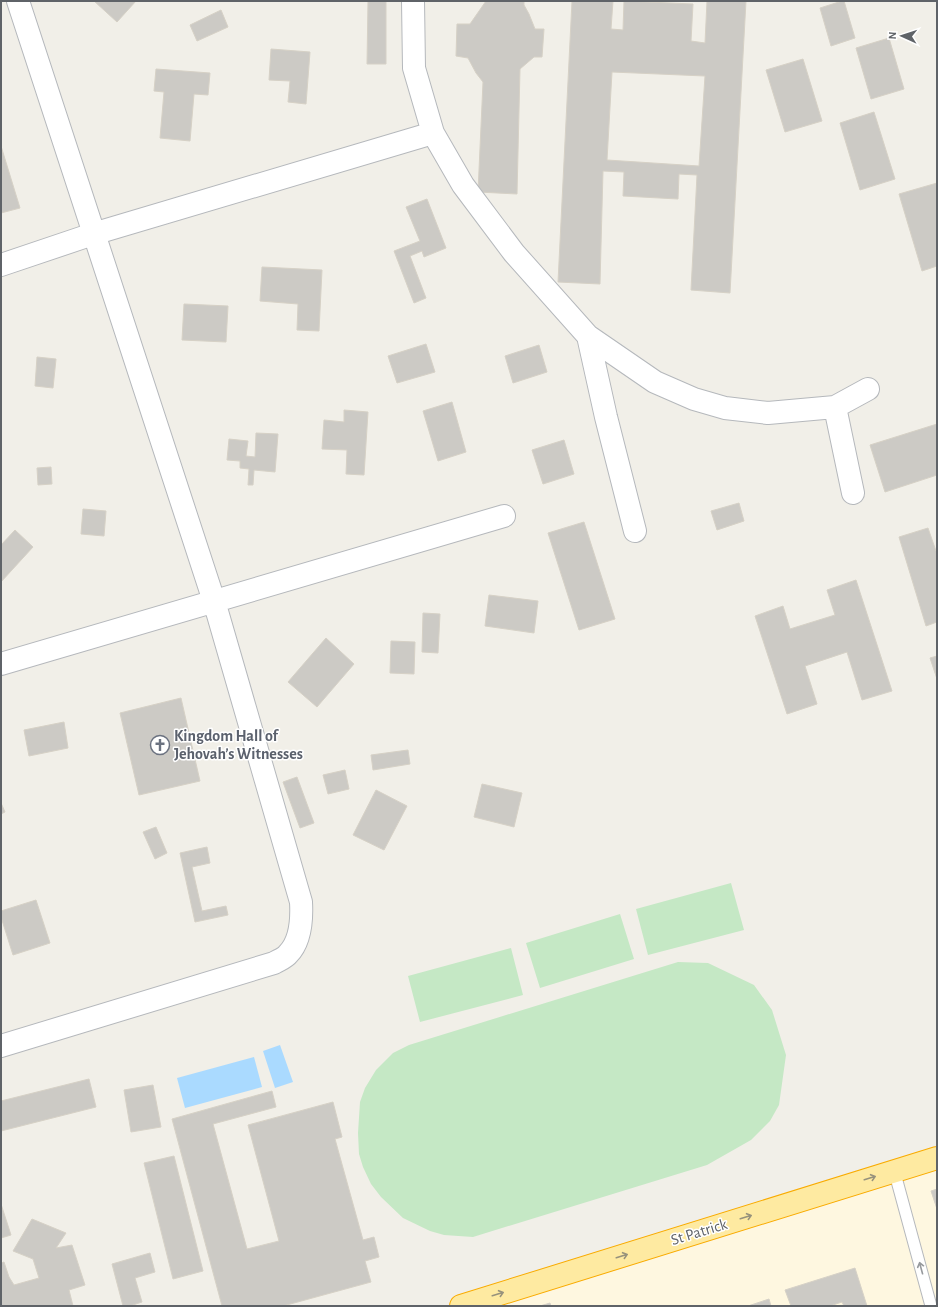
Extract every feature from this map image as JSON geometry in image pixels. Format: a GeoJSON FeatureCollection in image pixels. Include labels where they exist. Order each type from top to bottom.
{"type":"FeatureCollection","features":[{"type":"Feature","properties":{"kind":"highway","name":"St Patrick"},"geometry":{"type":"LineString","coordinates":[[461,1306],[894,1170],[937,1158]]}},
{"type":"Feature","properties":{"kind":"street"},"geometry":{"type":"LineString","coordinates":[[1,1046],[274,963],[287,955],[295,944],[302,917],[301,902],[214,601],[18,1]]}},
{"type":"Feature","properties":{"kind":"street"},"geometry":{"type":"LineString","coordinates":[[413,1],[414,68],[433,133],[463,185],[510,246],[588,336],[655,382],[694,399],[725,408],[768,413],[835,407],[868,388]]}},
{"type":"Feature","properties":{"kind":"street"},"geometry":{"type":"LineString","coordinates":[[1,265],[93,234],[433,133]]}},
{"type":"Feature","properties":{"kind":"street"},"geometry":{"type":"LineString","coordinates":[[588,336],[606,417],[635,531]]}},
{"type":"Feature","properties":{"kind":"street"},"geometry":{"type":"LineString","coordinates":[[835,407],[853,493]]}},
{"type":"Feature","properties":{"kind":"street"},"geometry":{"type":"LineString","coordinates":[[1,664],[504,516]]}},
{"type":"Feature","properties":{"kind":"lane"},"geometry":{"type":"LineString","coordinates":[[894,1170],[931,1306]]}},
{"type":"Feature","properties":{"kind":"shaded area"},"geometry":{"type":"Polygon","coordinates":[[[937,1158],[937,1306],[461,1306],[937,1158]]]}},
{"type":"Feature","properties":{"kind":"green space"},"geometry":{"type":"Polygon","coordinates":[[[731,883],[744,930],[648,955],[636,909],[731,883]]]}},
{"type":"Feature","properties":{"kind":"green space"},"geometry":{"type":"Polygon","coordinates":[[[620,914],[634,959],[540,988],[526,943],[620,914]]]}},
{"type":"Feature","properties":{"kind":"green space"},"geometry":{"type":"Polygon","coordinates":[[[511,948],[523,995],[420,1022],[408,976],[511,948]]]}},
{"type":"Feature","properties":{"kind":"green space"},"geometry":{"type":"Polygon","coordinates":[[[678,962],[708,963],[754,985],[772,1010],[786,1055],[779,1105],[770,1121],[751,1140],[707,1165],[473,1237],[444,1235],[430,1231],[403,1218],[381,1197],[371,1184],[359,1154],[358,1133],[360,1102],[365,1088],[376,1070],[393,1053],[409,1045],[678,962]]]}},
{"type":"Feature","properties":{"kind":"water"},"geometry":{"type":"Polygon","coordinates":[[[280,1045],[293,1082],[275,1088],[263,1051],[280,1045]]]}},
{"type":"Feature","properties":{"kind":"water"},"geometry":{"type":"Polygon","coordinates":[[[254,1057],[262,1087],[185,1108],[177,1078],[254,1057]]]}},
{"type":"Feature","properties":{"kind":"building"},"geometry":{"type":"Polygon","coordinates":[[[94,1],[136,1],[117,22],[94,1]]]}},
{"type":"Feature","properties":{"kind":"building"},"geometry":{"type":"Polygon","coordinates":[[[368,1],[386,1],[386,64],[367,64],[368,1]]]}},
{"type":"Feature","properties":{"kind":"building"},"geometry":{"type":"Polygon","coordinates":[[[486,1],[524,1],[524,5],[535,29],[544,29],[542,57],[534,57],[520,69],[517,194],[478,192],[483,82],[468,58],[456,56],[457,24],[470,24],[486,1]]]}},
{"type":"Feature","properties":{"kind":"building"},"geometry":{"type":"Polygon","coordinates":[[[572,1],[613,1],[611,29],[623,30],[624,1],[693,4],[691,41],[705,43],[707,1],[746,1],[730,293],[691,290],[697,175],[679,174],[678,199],[623,196],[624,172],[603,171],[600,284],[558,282],[572,1]],[[612,72],[607,160],[699,166],[705,76],[612,72]]]}},
{"type":"Feature","properties":{"kind":"building"},"geometry":{"type":"Polygon","coordinates":[[[844,1],[855,38],[831,46],[820,8],[844,1]]]}},
{"type":"Feature","properties":{"kind":"building"},"geometry":{"type":"Polygon","coordinates":[[[221,10],[228,27],[197,41],[190,25],[221,10]]]}},
{"type":"Feature","properties":{"kind":"building"},"geometry":{"type":"Polygon","coordinates":[[[889,38],[904,89],[871,99],[856,48],[889,38]]]}},
{"type":"Feature","properties":{"kind":"building"},"geometry":{"type":"Polygon","coordinates":[[[271,49],[310,52],[306,104],[288,102],[290,81],[269,80],[271,49]]]}},
{"type":"Feature","properties":{"kind":"building"},"geometry":{"type":"Polygon","coordinates":[[[803,59],[822,121],[785,132],[766,70],[803,59]]]}},
{"type":"Feature","properties":{"kind":"building"},"geometry":{"type":"Polygon","coordinates":[[[156,69],[210,73],[208,95],[194,94],[190,141],[160,138],[164,92],[154,91],[156,69]]]}},
{"type":"Feature","properties":{"kind":"building"},"geometry":{"type":"Polygon","coordinates":[[[874,112],[895,179],[860,190],[840,123],[874,112]]]}},
{"type":"Feature","properties":{"kind":"building"},"geometry":{"type":"Polygon","coordinates":[[[1,146],[20,208],[1,213],[1,146]]]}},
{"type":"Feature","properties":{"kind":"building"},"geometry":{"type":"Polygon","coordinates":[[[937,183],[937,266],[922,271],[899,194],[937,183]]]}},
{"type":"Feature","properties":{"kind":"building"},"geometry":{"type":"Polygon","coordinates":[[[427,199],[446,248],[424,257],[422,251],[410,256],[426,298],[414,303],[394,251],[420,241],[406,207],[427,199]]]}},
{"type":"Feature","properties":{"kind":"building"},"geometry":{"type":"Polygon","coordinates":[[[262,267],[322,270],[319,331],[297,330],[298,304],[260,301],[262,267]]]}},
{"type":"Feature","properties":{"kind":"building"},"geometry":{"type":"Polygon","coordinates":[[[184,304],[228,306],[226,342],[182,340],[184,304]]]}},
{"type":"Feature","properties":{"kind":"building"},"geometry":{"type":"Polygon","coordinates":[[[426,344],[435,372],[397,383],[388,356],[426,344]]]}},
{"type":"Feature","properties":{"kind":"building"},"geometry":{"type":"Polygon","coordinates":[[[539,345],[547,372],[513,383],[505,356],[539,345]]]}},
{"type":"Feature","properties":{"kind":"building"},"geometry":{"type":"Polygon","coordinates":[[[37,357],[56,359],[53,388],[35,386],[37,357]]]}},
{"type":"Feature","properties":{"kind":"building"},"geometry":{"type":"Polygon","coordinates":[[[452,402],[466,452],[438,461],[423,411],[452,402]]]}},
{"type":"Feature","properties":{"kind":"building"},"geometry":{"type":"Polygon","coordinates":[[[344,410],[368,412],[364,475],[346,474],[347,450],[322,449],[324,420],[344,422],[344,410]]]}},
{"type":"Feature","properties":{"kind":"building"},"geometry":{"type":"Polygon","coordinates":[[[937,424],[937,475],[885,492],[870,445],[937,424]]]}},
{"type":"Feature","properties":{"kind":"building"},"geometry":{"type":"Polygon","coordinates":[[[256,433],[278,434],[275,472],[254,470],[253,485],[248,485],[249,469],[240,468],[240,461],[227,460],[229,439],[248,441],[246,456],[255,457],[256,433]]]}},
{"type":"Feature","properties":{"kind":"building"},"geometry":{"type":"Polygon","coordinates":[[[564,440],[574,474],[543,484],[532,450],[564,440]]]}},
{"type":"Feature","properties":{"kind":"building"},"geometry":{"type":"Polygon","coordinates":[[[51,467],[52,484],[38,485],[37,468],[51,467]]]}},
{"type":"Feature","properties":{"kind":"building"},"geometry":{"type":"Polygon","coordinates":[[[739,503],[744,521],[717,530],[711,511],[739,503]]]}},
{"type":"Feature","properties":{"kind":"building"},"geometry":{"type":"Polygon","coordinates":[[[83,509],[106,511],[104,536],[81,534],[83,509]]]}},
{"type":"Feature","properties":{"kind":"building"},"geometry":{"type":"Polygon","coordinates":[[[584,522],[615,619],[579,630],[548,533],[584,522]]]}},
{"type":"Feature","properties":{"kind":"building"},"geometry":{"type":"Polygon","coordinates":[[[928,528],[937,551],[937,622],[926,626],[899,537],[928,528]]]}},
{"type":"Feature","properties":{"kind":"building"},"geometry":{"type":"Polygon","coordinates":[[[15,530],[33,547],[1,582],[1,545],[15,530]]]}},
{"type":"Feature","properties":{"kind":"building"},"geometry":{"type":"Polygon","coordinates":[[[856,580],[892,691],[862,700],[847,652],[805,666],[817,704],[787,714],[755,616],[783,606],[790,629],[835,615],[827,590],[856,580]]]}},
{"type":"Feature","properties":{"kind":"building"},"geometry":{"type":"Polygon","coordinates":[[[489,595],[538,601],[534,633],[485,626],[489,595]]]}},
{"type":"Feature","properties":{"kind":"building"},"geometry":{"type":"Polygon","coordinates":[[[423,613],[440,614],[438,653],[422,652],[423,613]]]}},
{"type":"Feature","properties":{"kind":"building"},"geometry":{"type":"Polygon","coordinates":[[[326,638],[354,664],[317,707],[288,682],[326,638]]]}},
{"type":"Feature","properties":{"kind":"building"},"geometry":{"type":"Polygon","coordinates":[[[391,641],[415,642],[414,674],[390,673],[391,641]]]}},
{"type":"Feature","properties":{"kind":"building"},"geometry":{"type":"Polygon","coordinates":[[[937,656],[937,679],[930,658],[937,656]]]}},
{"type":"Feature","properties":{"kind":"building"},"geometry":{"type":"Polygon","coordinates":[[[181,698],[200,781],[139,795],[120,713],[181,698]]]}},
{"type":"Feature","properties":{"kind":"building"},"geometry":{"type":"Polygon","coordinates":[[[64,722],[68,748],[29,756],[24,730],[64,722]]]}},
{"type":"Feature","properties":{"kind":"building"},"geometry":{"type":"Polygon","coordinates":[[[408,750],[410,764],[373,770],[371,755],[408,750]]]}},
{"type":"Feature","properties":{"kind":"building"},"geometry":{"type":"Polygon","coordinates":[[[345,770],[349,789],[328,794],[323,775],[345,770]]]}},
{"type":"Feature","properties":{"kind":"building"},"geometry":{"type":"Polygon","coordinates":[[[297,777],[314,823],[300,828],[283,782],[297,777]]]}},
{"type":"Feature","properties":{"kind":"building"},"geometry":{"type":"Polygon","coordinates":[[[482,784],[522,793],[514,827],[474,817],[482,784]]]}},
{"type":"Feature","properties":{"kind":"building"},"geometry":{"type":"Polygon","coordinates":[[[376,790],[407,806],[384,850],[353,835],[376,790]]]}},
{"type":"Feature","properties":{"kind":"building"},"geometry":{"type":"Polygon","coordinates":[[[1,803],[5,812],[1,814],[1,803]]]}},
{"type":"Feature","properties":{"kind":"building"},"geometry":{"type":"Polygon","coordinates":[[[156,827],[167,853],[155,859],[143,832],[156,827]]]}},
{"type":"Feature","properties":{"kind":"building"},"geometry":{"type":"Polygon","coordinates":[[[207,847],[210,863],[192,867],[202,911],[226,906],[228,915],[195,922],[180,853],[207,847]]]}},
{"type":"Feature","properties":{"kind":"building"},"geometry":{"type":"Polygon","coordinates":[[[36,900],[50,943],[13,955],[1,917],[1,911],[36,900]]]}},
{"type":"Feature","properties":{"kind":"building"},"geometry":{"type":"Polygon","coordinates":[[[89,1079],[96,1107],[1,1131],[1,1101],[89,1079]]]}},
{"type":"Feature","properties":{"kind":"building"},"geometry":{"type":"Polygon","coordinates":[[[153,1085],[161,1127],[131,1132],[124,1090],[153,1085]]]}},
{"type":"Feature","properties":{"kind":"building"},"geometry":{"type":"Polygon","coordinates":[[[272,1091],[276,1107],[213,1124],[247,1249],[279,1241],[248,1125],[333,1102],[342,1137],[335,1139],[363,1240],[374,1237],[379,1257],[365,1261],[371,1282],[283,1306],[222,1306],[172,1119],[272,1091]]]}},
{"type":"Feature","properties":{"kind":"building"},"geometry":{"type":"Polygon","coordinates":[[[174,1156],[203,1271],[173,1279],[144,1163],[174,1156]]]}},
{"type":"Feature","properties":{"kind":"building"},"geometry":{"type":"Polygon","coordinates":[[[937,1189],[937,1209],[931,1191],[937,1189]]]}},
{"type":"Feature","properties":{"kind":"building"},"geometry":{"type":"Polygon","coordinates":[[[1,1204],[11,1235],[1,1238],[1,1204]]]}},
{"type":"Feature","properties":{"kind":"building"},"geometry":{"type":"Polygon","coordinates":[[[32,1219],[66,1233],[56,1248],[72,1245],[85,1285],[69,1290],[73,1306],[1,1306],[1,1263],[4,1262],[9,1277],[14,1285],[39,1278],[33,1259],[13,1251],[32,1219]]]}},
{"type":"Feature","properties":{"kind":"building"},"geometry":{"type":"Polygon","coordinates":[[[150,1253],[155,1272],[135,1278],[142,1302],[130,1306],[123,1306],[112,1264],[150,1253]]]}},
{"type":"Feature","properties":{"kind":"building"},"geometry":{"type":"Polygon","coordinates":[[[855,1268],[867,1306],[844,1306],[842,1302],[830,1306],[791,1306],[785,1290],[855,1268]]]}},
{"type":"Feature","properties":{"kind":"building"},"geometry":{"type":"Polygon","coordinates":[[[769,1299],[771,1306],[748,1306],[769,1299]]]}},
{"type":"Feature","properties":{"kind":"building"},"geometry":{"type":"Polygon","coordinates":[[[550,1303],[551,1306],[540,1306],[550,1303]]]}},
{"type":"Feature","properties":{"kind":"place","name":"Kingdom Hall of Jehovah’s Witnesses"},"geometry":{"type":"Point","coordinates":[160,745]}}]}
